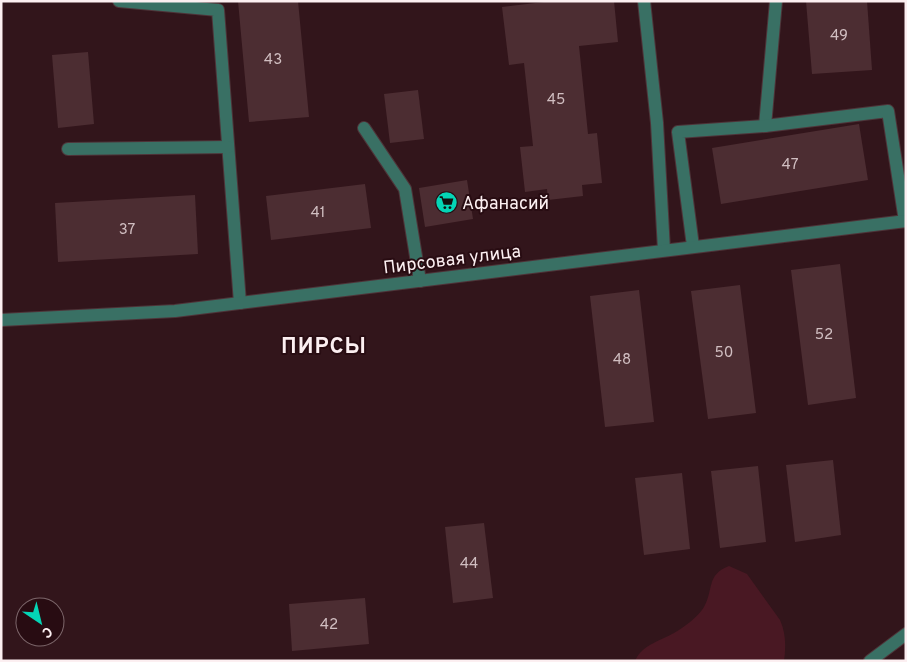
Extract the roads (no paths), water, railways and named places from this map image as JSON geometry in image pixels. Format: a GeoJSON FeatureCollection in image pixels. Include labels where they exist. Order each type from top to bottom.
{"type":"FeatureCollection","features":[{"type":"Feature","properties":{"kind":"street"},"geometry":{"type":"LineString","coordinates":[[119,1],[218,10],[240,303]]}},
{"type":"Feature","properties":{"kind":"street"},"geometry":{"type":"LineString","coordinates":[[644,1],[657,123],[664,250]]}},
{"type":"Feature","properties":{"kind":"street"},"geometry":{"type":"LineString","coordinates":[[765,126],[776,1]]}},
{"type":"Feature","properties":{"kind":"street"},"geometry":{"type":"LineString","coordinates":[[692,246],[678,132],[765,126],[888,111],[906,221]]}},
{"type":"Feature","properties":{"kind":"street"},"geometry":{"type":"LineString","coordinates":[[364,128],[405,189],[420,280]]}},
{"type":"Feature","properties":{"kind":"street"},"geometry":{"type":"LineString","coordinates":[[68,149],[228,147]]}},
{"type":"Feature","properties":{"kind":"street","name":"Пирсовая улица"},"geometry":{"type":"LineString","coordinates":[[1,320],[175,311],[906,221]]}},
{"type":"Feature","properties":{"kind":"street"},"geometry":{"type":"LineString","coordinates":[[870,661],[906,634]]}},
{"type":"Feature","properties":{"kind":"place","name":"Афанасий"},"geometry":{"type":"Point","coordinates":[446,203]}},
{"type":"Feature","properties":{"kind":"district","name":"ПИРСЫ"},"geometry":{"type":"Point","coordinates":[324,345]}}]}
